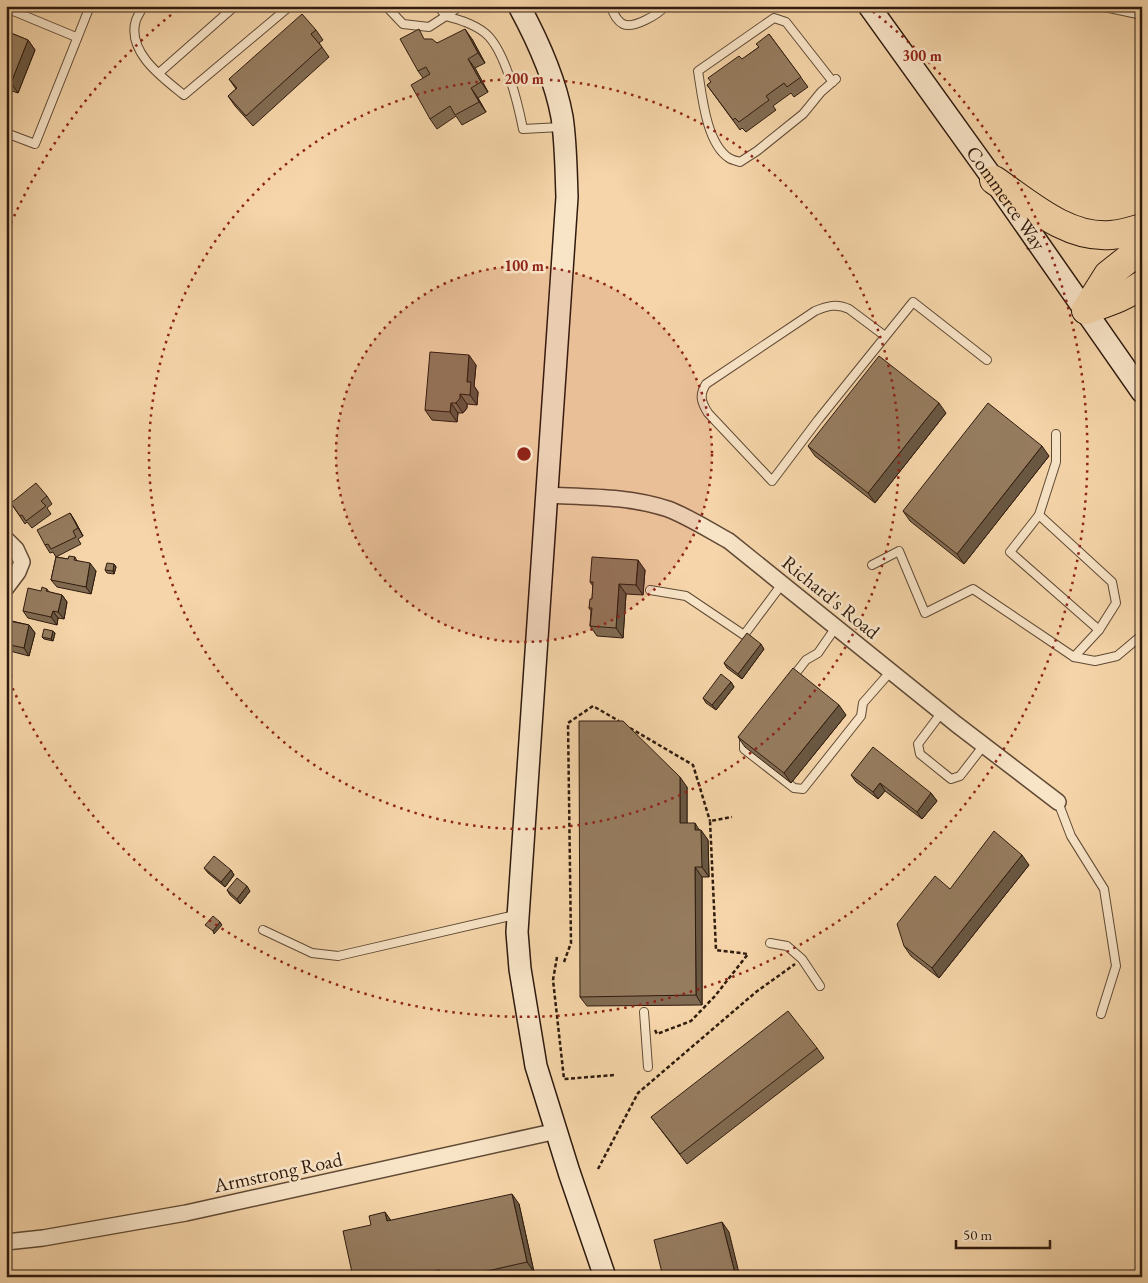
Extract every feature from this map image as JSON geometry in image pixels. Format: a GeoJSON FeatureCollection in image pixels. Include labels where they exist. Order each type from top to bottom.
{"type":"FeatureCollection","features":[{"type":"Feature","properties":{"kind":"highway"},"geometry":{"type":"LineString","coordinates":[[994,180],[1047,217],[1070,228],[1093,234],[1110,235],[1142,228]]}},
{"type":"Feature","properties":{"kind":"highway"},"geometry":{"type":"LineString","coordinates":[[1086,310],[1108,275],[1142,248]]}},
{"type":"Feature","properties":{"kind":"highway"},"geometry":{"type":"LineString","coordinates":[[1086,310],[1132,292],[1142,285]]}},
{"type":"Feature","properties":{"kind":"street"},"geometry":{"type":"LineString","coordinates":[[519,6],[541,50],[554,82],[563,126],[567,197],[517,932],[520,969],[536,1066],[569,1172],[605,1277]]}},
{"type":"Feature","properties":{"kind":"street","name":"Commerce Way"},"geometry":{"type":"LineString","coordinates":[[869,6],[1086,310],[1142,392]]}},
{"type":"Feature","properties":{"kind":"street","name":"Richard's Road"},"geometry":{"type":"LineString","coordinates":[[547,495],[607,498],[669,509],[729,541],[1034,785],[1058,802]]}},
{"type":"Feature","properties":{"kind":"street"},"geometry":{"type":"LineString","coordinates":[[6,539],[16,549],[22,562],[18,572],[6,588]]}},
{"type":"Feature","properties":{"kind":"street","name":"Armstrong Road"},"geometry":{"type":"LineString","coordinates":[[6,1242],[43,1238],[186,1213],[557,1131]]}},
{"type":"Feature","properties":{"kind":"lane"},"geometry":{"type":"LineString","coordinates":[[6,133],[35,144],[76,37],[90,6]]}},
{"type":"Feature","properties":{"kind":"lane"},"geometry":{"type":"LineString","coordinates":[[143,6],[136,20],[134,35],[141,54],[159,73],[184,94],[290,6]]}},
{"type":"Feature","properties":{"kind":"lane"},"geometry":{"type":"LineString","coordinates":[[159,73],[234,6]]}},
{"type":"Feature","properties":{"kind":"lane"},"geometry":{"type":"LineString","coordinates":[[386,6],[403,24],[429,27],[460,6]]}},
{"type":"Feature","properties":{"kind":"lane"},"geometry":{"type":"LineString","coordinates":[[438,6],[446,16],[468,23],[486,33],[496,45],[516,94],[523,129],[563,126]]}},
{"type":"Feature","properties":{"kind":"lane"},"geometry":{"type":"LineString","coordinates":[[611,8],[617,20],[624,25],[633,26],[654,16],[665,6]]}},
{"type":"Feature","properties":{"kind":"lane"},"geometry":{"type":"LineString","coordinates":[[1100,6],[1142,16]]}},
{"type":"Feature","properties":{"kind":"lane"},"geometry":{"type":"LineString","coordinates":[[8,7],[76,37]]}},
{"type":"Feature","properties":{"kind":"lane"},"geometry":{"type":"LineString","coordinates":[[774,18],[786,22],[835,80],[821,92],[803,114],[740,162],[728,158],[717,145],[705,115],[698,71],[774,18]]}},
{"type":"Feature","properties":{"kind":"lane"},"geometry":{"type":"LineString","coordinates":[[886,336],[844,306],[831,305],[815,310],[706,384],[701,396],[702,404],[708,413],[772,481],[818,420],[886,336],[913,302],[987,360]]}},
{"type":"Feature","properties":{"kind":"lane"},"geometry":{"type":"LineString","coordinates":[[1056,434],[1056,462],[1039,515],[1010,552],[1099,630]]}},
{"type":"Feature","properties":{"kind":"lane"},"geometry":{"type":"LineString","coordinates":[[1039,515],[1112,582],[1116,603],[1099,630],[1074,657]]}},
{"type":"Feature","properties":{"kind":"lane"},"geometry":{"type":"LineString","coordinates":[[872,565],[899,551],[925,613],[973,589],[1074,657],[1095,661],[1117,656],[1142,635]]}},
{"type":"Feature","properties":{"kind":"lane"},"geometry":{"type":"LineString","coordinates":[[650,590],[686,596],[744,635],[782,584]]}},
{"type":"Feature","properties":{"kind":"lane"},"geometry":{"type":"LineString","coordinates":[[789,682],[806,660],[818,652],[836,627]]}},
{"type":"Feature","properties":{"kind":"lane"},"geometry":{"type":"LineString","coordinates":[[750,732],[744,740],[744,749],[794,788],[803,789],[861,716],[863,703],[892,671]]}},
{"type":"Feature","properties":{"kind":"lane"},"geometry":{"type":"LineString","coordinates":[[942,712],[918,744],[920,754],[951,779],[960,776],[984,744]]}},
{"type":"Feature","properties":{"kind":"lane"},"geometry":{"type":"LineString","coordinates":[[1058,802],[1071,836],[1104,889],[1116,966],[1101,1014]]}},
{"type":"Feature","properties":{"kind":"lane"},"geometry":{"type":"LineString","coordinates":[[263,930],[312,953],[338,956],[518,914]]}},
{"type":"Feature","properties":{"kind":"lane"},"geometry":{"type":"LineString","coordinates":[[770,943],[787,946],[802,959],[820,986]]}},
{"type":"Feature","properties":{"kind":"lane"},"geometry":{"type":"LineString","coordinates":[[644,1012],[648,1067]]}},
{"type":"Feature","properties":{"kind":"path"},"geometry":{"type":"LineString","coordinates":[[564,962],[571,943],[568,723],[593,706],[693,765],[710,821],[716,950],[748,954],[715,996],[691,1021],[658,1034],[644,1012]]}},
{"type":"Feature","properties":{"kind":"path"},"geometry":{"type":"LineString","coordinates":[[710,821],[732,817]]}},
{"type":"Feature","properties":{"kind":"path"},"geometry":{"type":"LineString","coordinates":[[557,957],[553,980],[564,1079],[615,1075]]}},
{"type":"Feature","properties":{"kind":"path"},"geometry":{"type":"LineString","coordinates":[[598,1169],[638,1093],[756,992],[802,959]]}},
{"type":"Feature","properties":{"kind":"building"},"geometry":{"type":"Polygon","coordinates":[[[302,14],[316,30],[311,34],[322,47],[246,116],[228,96],[237,88],[229,79],[302,14]]]}},
{"type":"Feature","properties":{"kind":"building"},"geometry":{"type":"Polygon","coordinates":[[[419,29],[424,39],[432,39],[437,43],[465,29],[478,53],[468,59],[481,82],[471,88],[479,102],[455,115],[450,106],[430,119],[411,85],[430,74],[426,67],[418,71],[400,39],[419,29]]]}},
{"type":"Feature","properties":{"kind":"building"},"geometry":{"type":"Polygon","coordinates":[[[6,31],[28,40],[11,83],[6,82],[6,31]]]}},
{"type":"Feature","properties":{"kind":"building"},"geometry":{"type":"Polygon","coordinates":[[[769,34],[801,77],[787,87],[784,83],[766,96],[769,100],[739,122],[735,118],[733,120],[707,85],[711,82],[708,78],[739,56],[742,59],[759,47],[756,44],[769,34]]]}},
{"type":"Feature","properties":{"kind":"building"},"geometry":{"type":"Polygon","coordinates":[[[430,352],[469,355],[467,382],[471,382],[470,395],[460,394],[460,398],[456,403],[451,403],[450,412],[425,410],[430,352]]]}},
{"type":"Feature","properties":{"kind":"building"},"geometry":{"type":"Polygon","coordinates":[[[879,356],[939,403],[868,493],[808,446],[879,356]]]}},
{"type":"Feature","properties":{"kind":"building"},"geometry":{"type":"Polygon","coordinates":[[[988,403],[1042,446],[957,554],[903,511],[988,403]]]}},
{"type":"Feature","properties":{"kind":"building"},"geometry":{"type":"Polygon","coordinates":[[[36,483],[47,496],[41,501],[46,506],[26,521],[11,503],[36,483]]]}},
{"type":"Feature","properties":{"kind":"building"},"geometry":{"type":"Polygon","coordinates":[[[70,513],[78,528],[73,531],[76,537],[51,549],[48,544],[45,545],[37,530],[70,513]]]}},
{"type":"Feature","properties":{"kind":"building"},"geometry":{"type":"Polygon","coordinates":[[[69,556],[75,557],[74,560],[90,563],[86,587],[51,580],[56,557],[68,559],[69,556]]]}},
{"type":"Feature","properties":{"kind":"building"},"geometry":{"type":"Polygon","coordinates":[[[592,557],[638,560],[636,585],[619,584],[616,628],[590,626],[592,608],[589,608],[590,599],[592,599],[593,582],[590,582],[592,557]]]}},
{"type":"Feature","properties":{"kind":"building"},"geometry":{"type":"Polygon","coordinates":[[[107,563],[114,564],[113,571],[105,570],[107,563]]]}},
{"type":"Feature","properties":{"kind":"building"},"geometry":{"type":"Polygon","coordinates":[[[42,587],[47,589],[46,591],[62,595],[58,612],[53,611],[51,617],[23,611],[28,588],[41,591],[42,587]]]}},
{"type":"Feature","properties":{"kind":"building"},"geometry":{"type":"Polygon","coordinates":[[[6,617],[9,617],[9,621],[29,625],[24,648],[6,644],[6,617]]]}},
{"type":"Feature","properties":{"kind":"building"},"geometry":{"type":"Polygon","coordinates":[[[44,629],[53,631],[51,639],[42,637],[44,629]]]}},
{"type":"Feature","properties":{"kind":"building"},"geometry":{"type":"Polygon","coordinates":[[[747,633],[761,644],[738,674],[724,663],[747,633]]]}},
{"type":"Feature","properties":{"kind":"building"},"geometry":{"type":"Polygon","coordinates":[[[793,668],[839,705],[784,773],[738,737],[793,668]]]}},
{"type":"Feature","properties":{"kind":"building"},"geometry":{"type":"Polygon","coordinates":[[[721,674],[731,682],[712,705],[703,698],[721,674]]]}},
{"type":"Feature","properties":{"kind":"building"},"geometry":{"type":"Polygon","coordinates":[[[579,721],[623,721],[680,777],[680,823],[695,823],[695,830],[701,830],[702,867],[695,867],[696,995],[580,997],[579,721]]]}},
{"type":"Feature","properties":{"kind":"building"},"geometry":{"type":"Polygon","coordinates":[[[873,747],[931,793],[917,812],[880,783],[873,792],[851,775],[873,747]]]}},
{"type":"Feature","properties":{"kind":"building"},"geometry":{"type":"Polygon","coordinates":[[[994,831],[1022,855],[932,968],[904,946],[897,924],[935,876],[950,889],[994,831]]]}},
{"type":"Feature","properties":{"kind":"building"},"geometry":{"type":"Polygon","coordinates":[[[214,856],[231,870],[221,882],[204,868],[214,856]]]}},
{"type":"Feature","properties":{"kind":"building"},"geometry":{"type":"Polygon","coordinates":[[[237,878],[247,886],[237,899],[227,890],[237,878]]]}},
{"type":"Feature","properties":{"kind":"building"},"geometry":{"type":"Polygon","coordinates":[[[213,916],[220,922],[213,931],[205,925],[213,916]]]}},
{"type":"Feature","properties":{"kind":"building"},"geometry":{"type":"Polygon","coordinates":[[[788,1011],[817,1048],[680,1154],[651,1117],[788,1011]]]}},
{"type":"Feature","properties":{"kind":"building"},"geometry":{"type":"Polygon","coordinates":[[[512,1194],[527,1262],[461,1277],[441,1277],[440,1270],[407,1277],[353,1277],[343,1231],[371,1225],[369,1216],[385,1212],[387,1221],[512,1194]]]}},
{"type":"Feature","properties":{"kind":"building"},"geometry":{"type":"Polygon","coordinates":[[[722,1222],[736,1277],[663,1277],[654,1240],[722,1222]]]}}]}
